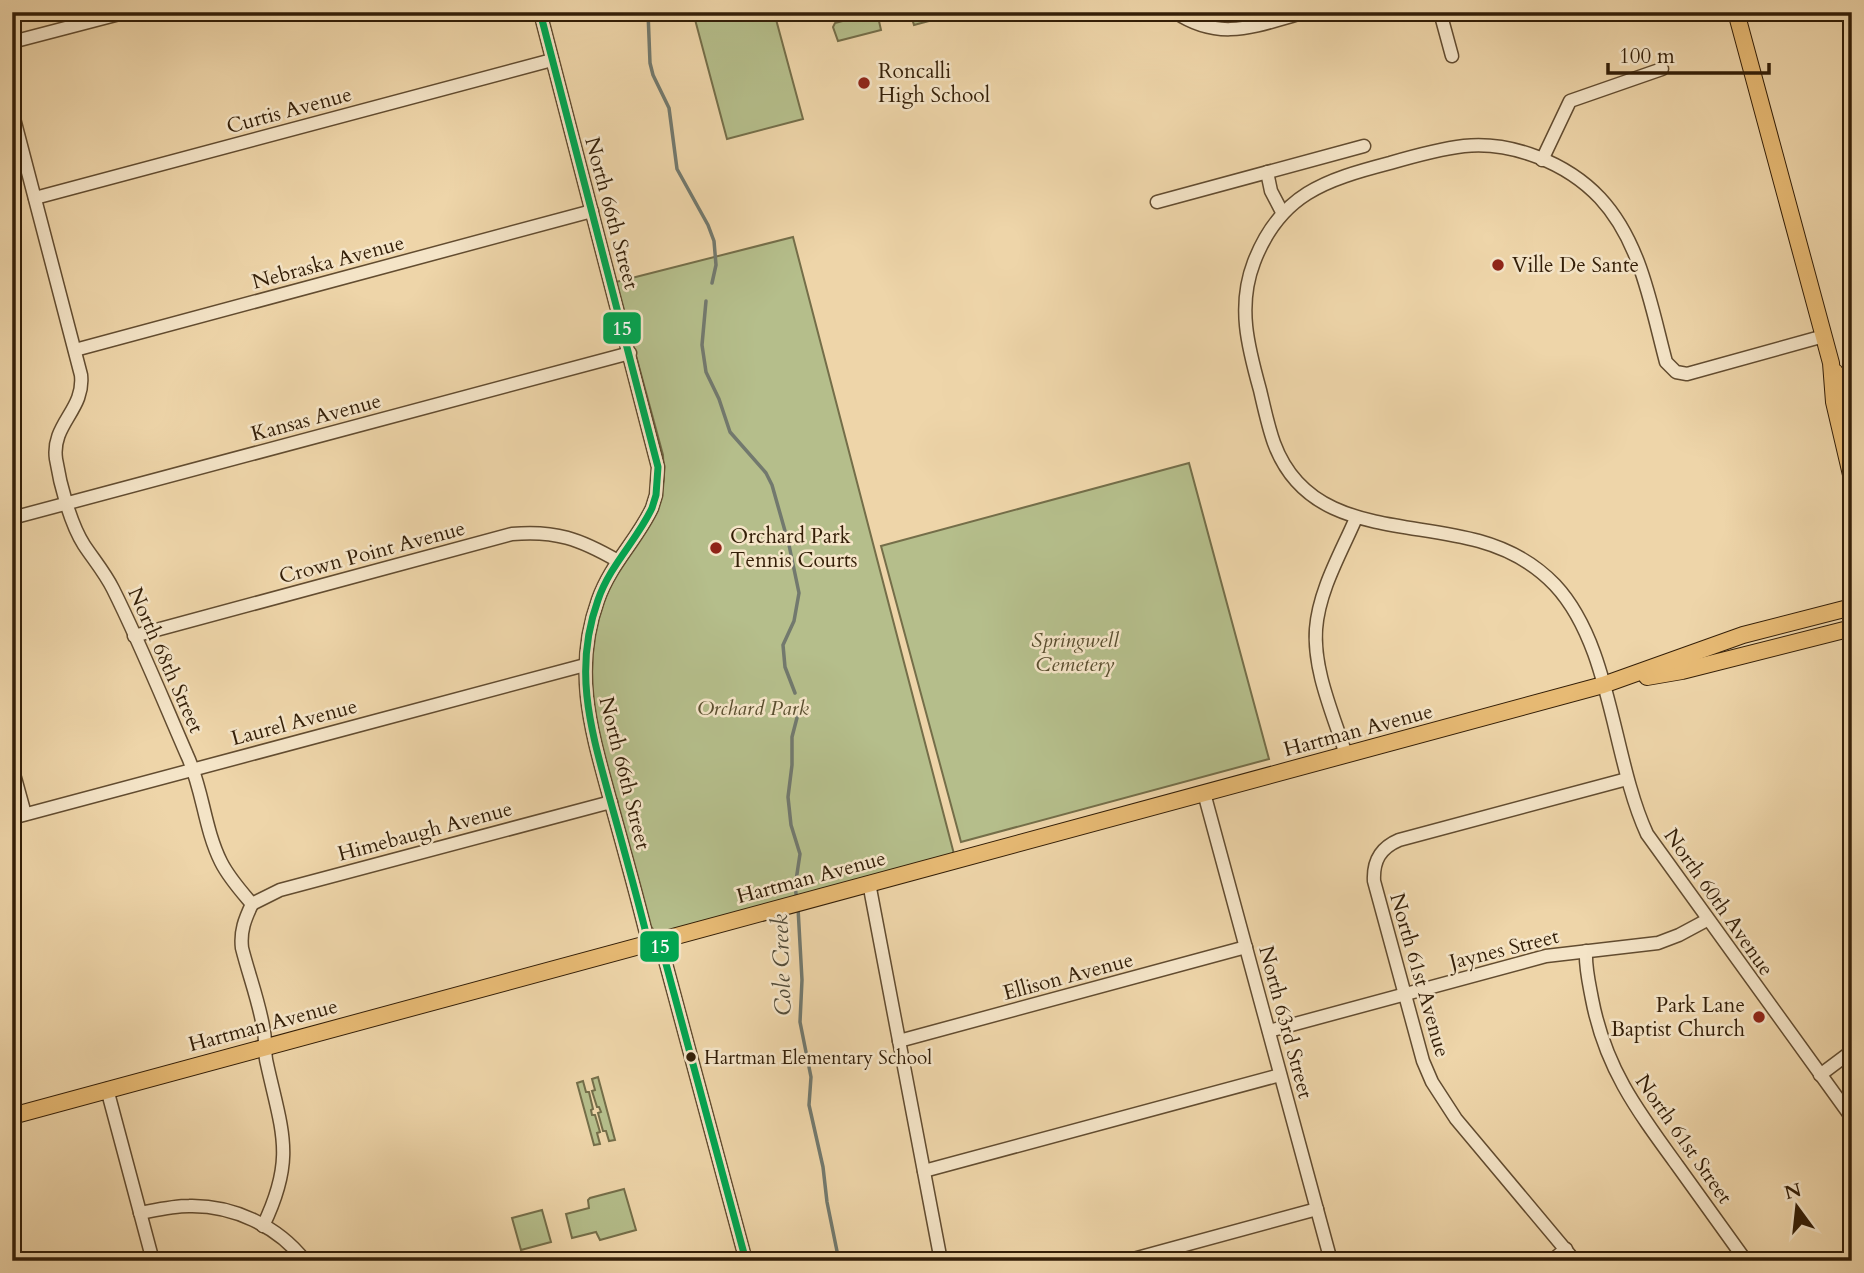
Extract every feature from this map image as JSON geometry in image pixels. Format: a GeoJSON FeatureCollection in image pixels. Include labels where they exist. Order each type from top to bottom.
{"type":"FeatureCollection","features":[{"type":"Feature","properties":{"kind":"main road"},"geometry":{"type":"LineString","coordinates":[[1736,12],[1831,363],[1834,402],[1852,479]]}},
{"type":"Feature","properties":{"kind":"main road"},"geometry":{"type":"LineString","coordinates":[[1831,363],[1852,412]]}},
{"type":"Feature","properties":{"kind":"main road","name":"Hartman Avenue"},"geometry":{"type":"LineString","coordinates":[[12,1113],[30,1111],[1603,685],[1744,635],[1852,607]]}},
{"type":"Feature","properties":{"kind":"main road","name":"Hartman Avenue"},"geometry":{"type":"LineString","coordinates":[[1603,685],[1682,671],[1852,628]]}},
{"type":"Feature","properties":{"kind":"street"},"geometry":{"type":"LineString","coordinates":[[12,43],[127,12]]}},
{"type":"Feature","properties":{"kind":"street","name":"North 66th Street"},"geometry":{"type":"LineString","coordinates":[[540,12],[658,467],[657,487],[647,519],[605,583],[594,610],[585,665],[585,694],[590,726],[646,933],[662,949],[746,1261]]}},
{"type":"Feature","properties":{"kind":"street"},"geometry":{"type":"LineString","coordinates":[[1175,12],[1205,28],[1233,30],[1307,12]]}},
{"type":"Feature","properties":{"kind":"street"},"geometry":{"type":"LineString","coordinates":[[1440,12],[1452,56]]}},
{"type":"Feature","properties":{"kind":"street","name":"Curtis Avenue"},"geometry":{"type":"LineString","coordinates":[[35,198],[552,60]]}},
{"type":"Feature","properties":{"kind":"street"},"geometry":{"type":"LineString","coordinates":[[1542,160],[1570,101],[1662,69]]}},
{"type":"Feature","properties":{"kind":"street","name":"North 68th Street"},"geometry":{"type":"LineString","coordinates":[[12,111],[81,375],[82,392],[60,429],[55,448],[75,528],[108,579],[193,769],[220,860],[252,904]]}},
{"type":"Feature","properties":{"kind":"street"},"geometry":{"type":"LineString","coordinates":[[1267,172],[1271,191],[1282,212],[1335,178],[1435,151],[1485,145],[1521,151],[1583,183],[1601,199],[1616,218],[1629,239],[1639,265],[1666,362],[1676,372],[1687,374],[1824,336]]}},
{"type":"Feature","properties":{"kind":"street"},"geometry":{"type":"LineString","coordinates":[[1157,202],[1364,146]]}},
{"type":"Feature","properties":{"kind":"street","name":"Nebraska Avenue"},"geometry":{"type":"LineString","coordinates":[[75,350],[592,211]]}},
{"type":"Feature","properties":{"kind":"street","name":"North 60th Avenue"},"geometry":{"type":"LineString","coordinates":[[1282,212],[1264,241],[1249,278],[1244,315],[1248,348],[1274,443],[1287,468],[1311,495],[1327,506],[1356,517],[1480,541],[1506,550],[1529,563],[1555,585],[1577,614],[1591,645],[1627,779],[1647,834],[1852,1118]]}},
{"type":"Feature","properties":{"kind":"street","name":"Kansas Avenue"},"geometry":{"type":"LineString","coordinates":[[12,518],[630,353]]}},
{"type":"Feature","properties":{"kind":"street"},"geometry":{"type":"LineString","coordinates":[[1346,755],[1321,673],[1316,628],[1325,590],[1356,517]]}},
{"type":"Feature","properties":{"kind":"street","name":"Crown Point Avenue"},"geometry":{"type":"LineString","coordinates":[[134,636],[512,534],[540,533],[566,537],[591,545],[618,561]]}},
{"type":"Feature","properties":{"kind":"street","name":"Laurel Avenue"},"geometry":{"type":"LineString","coordinates":[[19,816],[585,665]]}},
{"type":"Feature","properties":{"kind":"street"},"geometry":{"type":"LineString","coordinates":[[12,767],[19,816]]}},
{"type":"Feature","properties":{"kind":"street","name":"North 61st Avenue"},"geometry":{"type":"LineString","coordinates":[[1575,1261],[1442,1099],[1423,1061],[1374,881],[1376,859],[1383,849],[1399,840],[1627,779]]}},
{"type":"Feature","properties":{"kind":"street","name":"North 63rd Street"},"geometry":{"type":"LineString","coordinates":[[1204,793],[1331,1261]]}},
{"type":"Feature","properties":{"kind":"street","name":"Himebaugh Avenue"},"geometry":{"type":"LineString","coordinates":[[252,904],[280,890],[611,802]]}},
{"type":"Feature","properties":{"kind":"street"},"geometry":{"type":"LineString","coordinates":[[869,883],[941,1261]]}},
{"type":"Feature","properties":{"kind":"street"},"geometry":{"type":"LineString","coordinates":[[252,904],[241,938],[264,1032],[266,1060],[281,1122],[285,1157],[277,1195],[263,1226]]}},
{"type":"Feature","properties":{"kind":"street","name":"Jaynes Street"},"geometry":{"type":"LineString","coordinates":[[1269,1031],[1546,956],[1658,943],[1707,920]]}},
{"type":"Feature","properties":{"kind":"street","name":"Ellison Avenue"},"geometry":{"type":"LineString","coordinates":[[899,1041],[1246,947]]}},
{"type":"Feature","properties":{"kind":"street","name":"North 61st Street"},"geometry":{"type":"LineString","coordinates":[[1586,951],[1587,974],[1595,1014],[1618,1079],[1639,1113],[1746,1261]]}},
{"type":"Feature","properties":{"kind":"street"},"geometry":{"type":"LineString","coordinates":[[1820,1075],[1852,1051]]}},
{"type":"Feature","properties":{"kind":"street"},"geometry":{"type":"LineString","coordinates":[[924,1171],[1280,1075]]}},
{"type":"Feature","properties":{"kind":"street"},"geometry":{"type":"LineString","coordinates":[[107,1089],[153,1261]]}},
{"type":"Feature","properties":{"kind":"street"},"geometry":{"type":"LineString","coordinates":[[140,1213],[174,1207],[204,1206],[236,1213],[263,1226],[290,1244],[305,1261]]}},
{"type":"Feature","properties":{"kind":"street"},"geometry":{"type":"LineString","coordinates":[[1126,1261],[1317,1209]]}},
{"type":"Feature","properties":{"kind":"street"},"geometry":{"type":"LineString","coordinates":[[1552,1261],[1566,1249]]}},
{"type":"Feature","properties":{"kind":"green space"},"geometry":{"type":"Polygon","coordinates":[[[693,12],[774,12],[803,119],[727,139],[693,12]]]}},
{"type":"Feature","properties":{"kind":"green space"},"geometry":{"type":"Polygon","coordinates":[[[877,12],[881,30],[838,41],[833,27],[835,23],[877,12]]]}},
{"type":"Feature","properties":{"kind":"green space"},"geometry":{"type":"Polygon","coordinates":[[[910,12],[959,12],[959,13],[914,25],[910,12]]]}},
{"type":"Feature","properties":{"kind":"green space","name":"Orchard Park"},"geometry":{"type":"Polygon","coordinates":[[[793,237],[954,854],[660,934],[650,925],[600,745],[591,700],[591,649],[600,610],[616,573],[660,501],[664,478],[663,455],[616,282],[793,237]]]}},
{"type":"Feature","properties":{"kind":"green space","name":"Springwell Cemetery"},"geometry":{"type":"Polygon","coordinates":[[[1189,463],[1269,759],[961,842],[881,546],[1189,463]]]}},
{"type":"Feature","properties":{"kind":"green space"},"geometry":{"type":"Polygon","coordinates":[[[598,1077],[615,1140],[609,1141],[606,1131],[603,1131],[598,1113],[601,1112],[592,1091],[595,1090],[592,1079],[598,1077]]]}},
{"type":"Feature","properties":{"kind":"green space"},"geometry":{"type":"Polygon","coordinates":[[[583,1081],[586,1092],[589,1092],[592,1115],[595,1115],[600,1132],[597,1133],[600,1144],[594,1145],[577,1083],[583,1081]]]}},
{"type":"Feature","properties":{"kind":"green space"},"geometry":{"type":"Polygon","coordinates":[[[624,1189],[636,1230],[600,1240],[596,1232],[572,1238],[566,1214],[589,1208],[590,1198],[624,1189]]]}},
{"type":"Feature","properties":{"kind":"green space"},"geometry":{"type":"Polygon","coordinates":[[[542,1210],[551,1242],[521,1250],[512,1218],[542,1210]]]}},
{"type":"Feature","properties":{"kind":"waterway","name":"Cole Creek"},"geometry":{"type":"LineString","coordinates":[[648,12],[650,63],[669,108],[677,169],[714,241],[716,265],[712,283]]}},
{"type":"Feature","properties":{"kind":"waterway","name":"Cole Creek"},"geometry":{"type":"LineString","coordinates":[[706,301],[702,345],[706,372],[730,432],[766,473],[772,485],[789,545],[799,593],[794,621],[783,645],[785,667],[795,693]]}},
{"type":"Feature","properties":{"kind":"waterway","name":"Cole Creek"},"geometry":{"type":"LineString","coordinates":[[797,900],[795,887],[800,854],[791,825],[788,797],[792,737],[799,710]]}},
{"type":"Feature","properties":{"kind":"waterway","name":"Cole Creek"},"geometry":{"type":"LineString","coordinates":[[798,908],[802,980],[800,1022],[811,1077],[809,1105],[839,1261]]}},
{"type":"Feature","properties":{"kind":"transit line","name":"15"},"geometry":{"type":"LineString","coordinates":[[540,12],[658,467],[652,508],[603,587],[590,627],[586,677],[592,727],[646,933],[662,949],[746,1261]]}},
{"type":"Feature","properties":{"kind":"place","name":"Roncalli High School"},"geometry":{"type":"Point","coordinates":[864,83]}},
{"type":"Feature","properties":{"kind":"place","name":"Ville De Sante"},"geometry":{"type":"Point","coordinates":[1498,265]}},
{"type":"Feature","properties":{"kind":"place","name":"Orchard Park Tennis Courts"},"geometry":{"type":"Point","coordinates":[716,548]}},
{"type":"Feature","properties":{"kind":"place","name":"Park Lane Baptist Church"},"geometry":{"type":"Point","coordinates":[1759,1017]}},
{"type":"Feature","properties":{"kind":"place","name":"Hartman Elementary School"},"geometry":{"type":"Point","coordinates":[691,1057]}}]}
